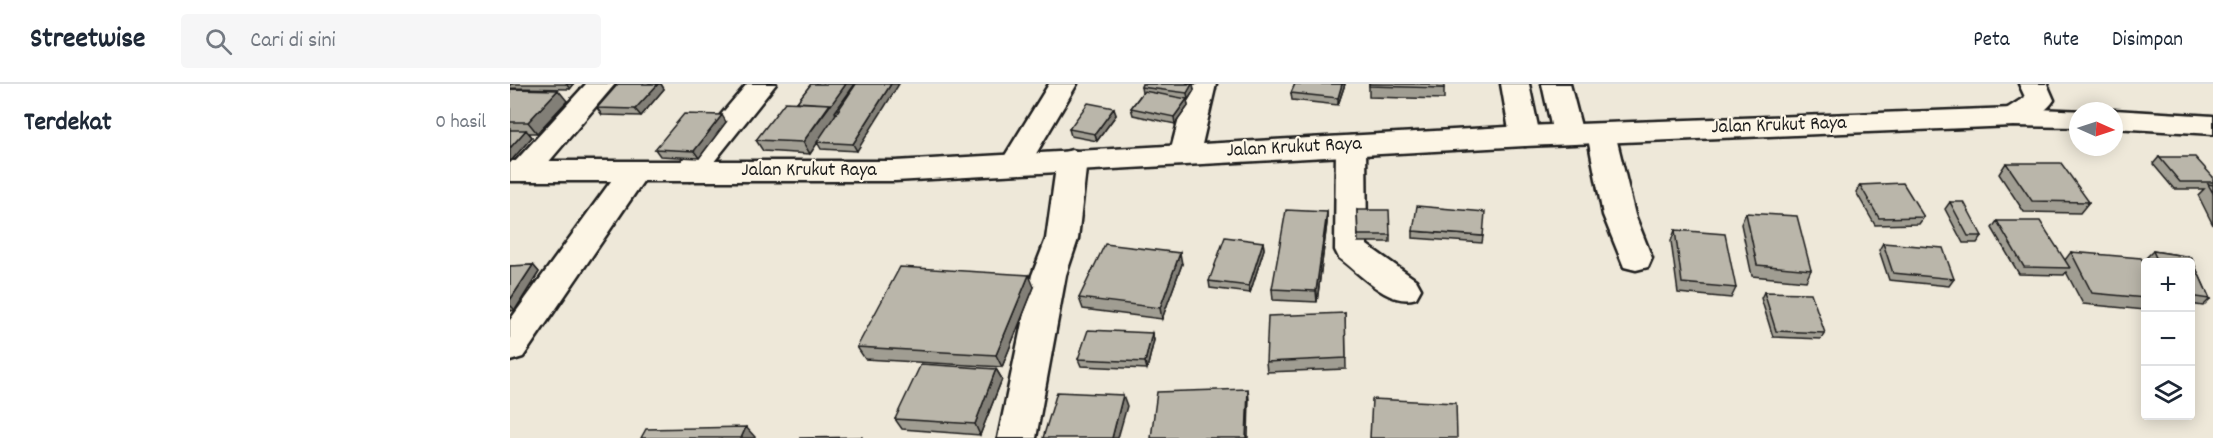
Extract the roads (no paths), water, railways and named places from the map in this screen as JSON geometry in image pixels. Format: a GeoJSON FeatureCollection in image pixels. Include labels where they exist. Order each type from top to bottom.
{"type":"FeatureCollection","features":[{"type":"Feature","properties":{"kind":"main road"},"geometry":{"type":"LineString","coordinates":[[517,171],[601,84]]}},
{"type":"Feature","properties":{"kind":"main road"},"geometry":{"type":"LineString","coordinates":[[690,171],[762,84]]}},
{"type":"Feature","properties":{"kind":"main road"},"geometry":{"type":"LineString","coordinates":[[1016,162],[1063,84]]}},
{"type":"Feature","properties":{"kind":"main road"},"geometry":{"type":"LineString","coordinates":[[1185,153],[1202,84]]}},
{"type":"Feature","properties":{"kind":"main road"},"geometry":{"type":"LineString","coordinates":[[1515,84],[1525,136]]}},
{"type":"Feature","properties":{"kind":"main road"},"geometry":{"type":"LineString","coordinates":[[1556,84],[1568,134]]}},
{"type":"Feature","properties":{"kind":"main road"},"geometry":{"type":"LineString","coordinates":[[2013,117],[2040,100],[2032,84]]}},
{"type":"Feature","properties":{"kind":"main road","name":"Jalan Krukut Raya"},"geometry":{"type":"LineString","coordinates":[[517,171],[633,173],[895,171],[1016,162],[1069,172],[1185,153],[1568,134],[1603,142],[2013,117],[2069,118]]}},
{"type":"Feature","properties":{"kind":"main road"},"geometry":{"type":"LineString","coordinates":[[2123,120],[2213,125]]}},
{"type":"Feature","properties":{"kind":"main road"},"geometry":{"type":"LineString","coordinates":[[1603,142],[1618,215],[1636,258]]}},
{"type":"Feature","properties":{"kind":"main road"},"geometry":{"type":"LineString","coordinates":[[1351,146],[1351,250],[1404,289]]}},
{"type":"Feature","properties":{"kind":"main road"},"geometry":{"type":"LineString","coordinates":[[1017,438],[1048,274],[1062,239],[1069,172]]}},
{"type":"Feature","properties":{"kind":"main road"},"geometry":{"type":"LineString","coordinates":[[510,347],[633,173]]}}]}
